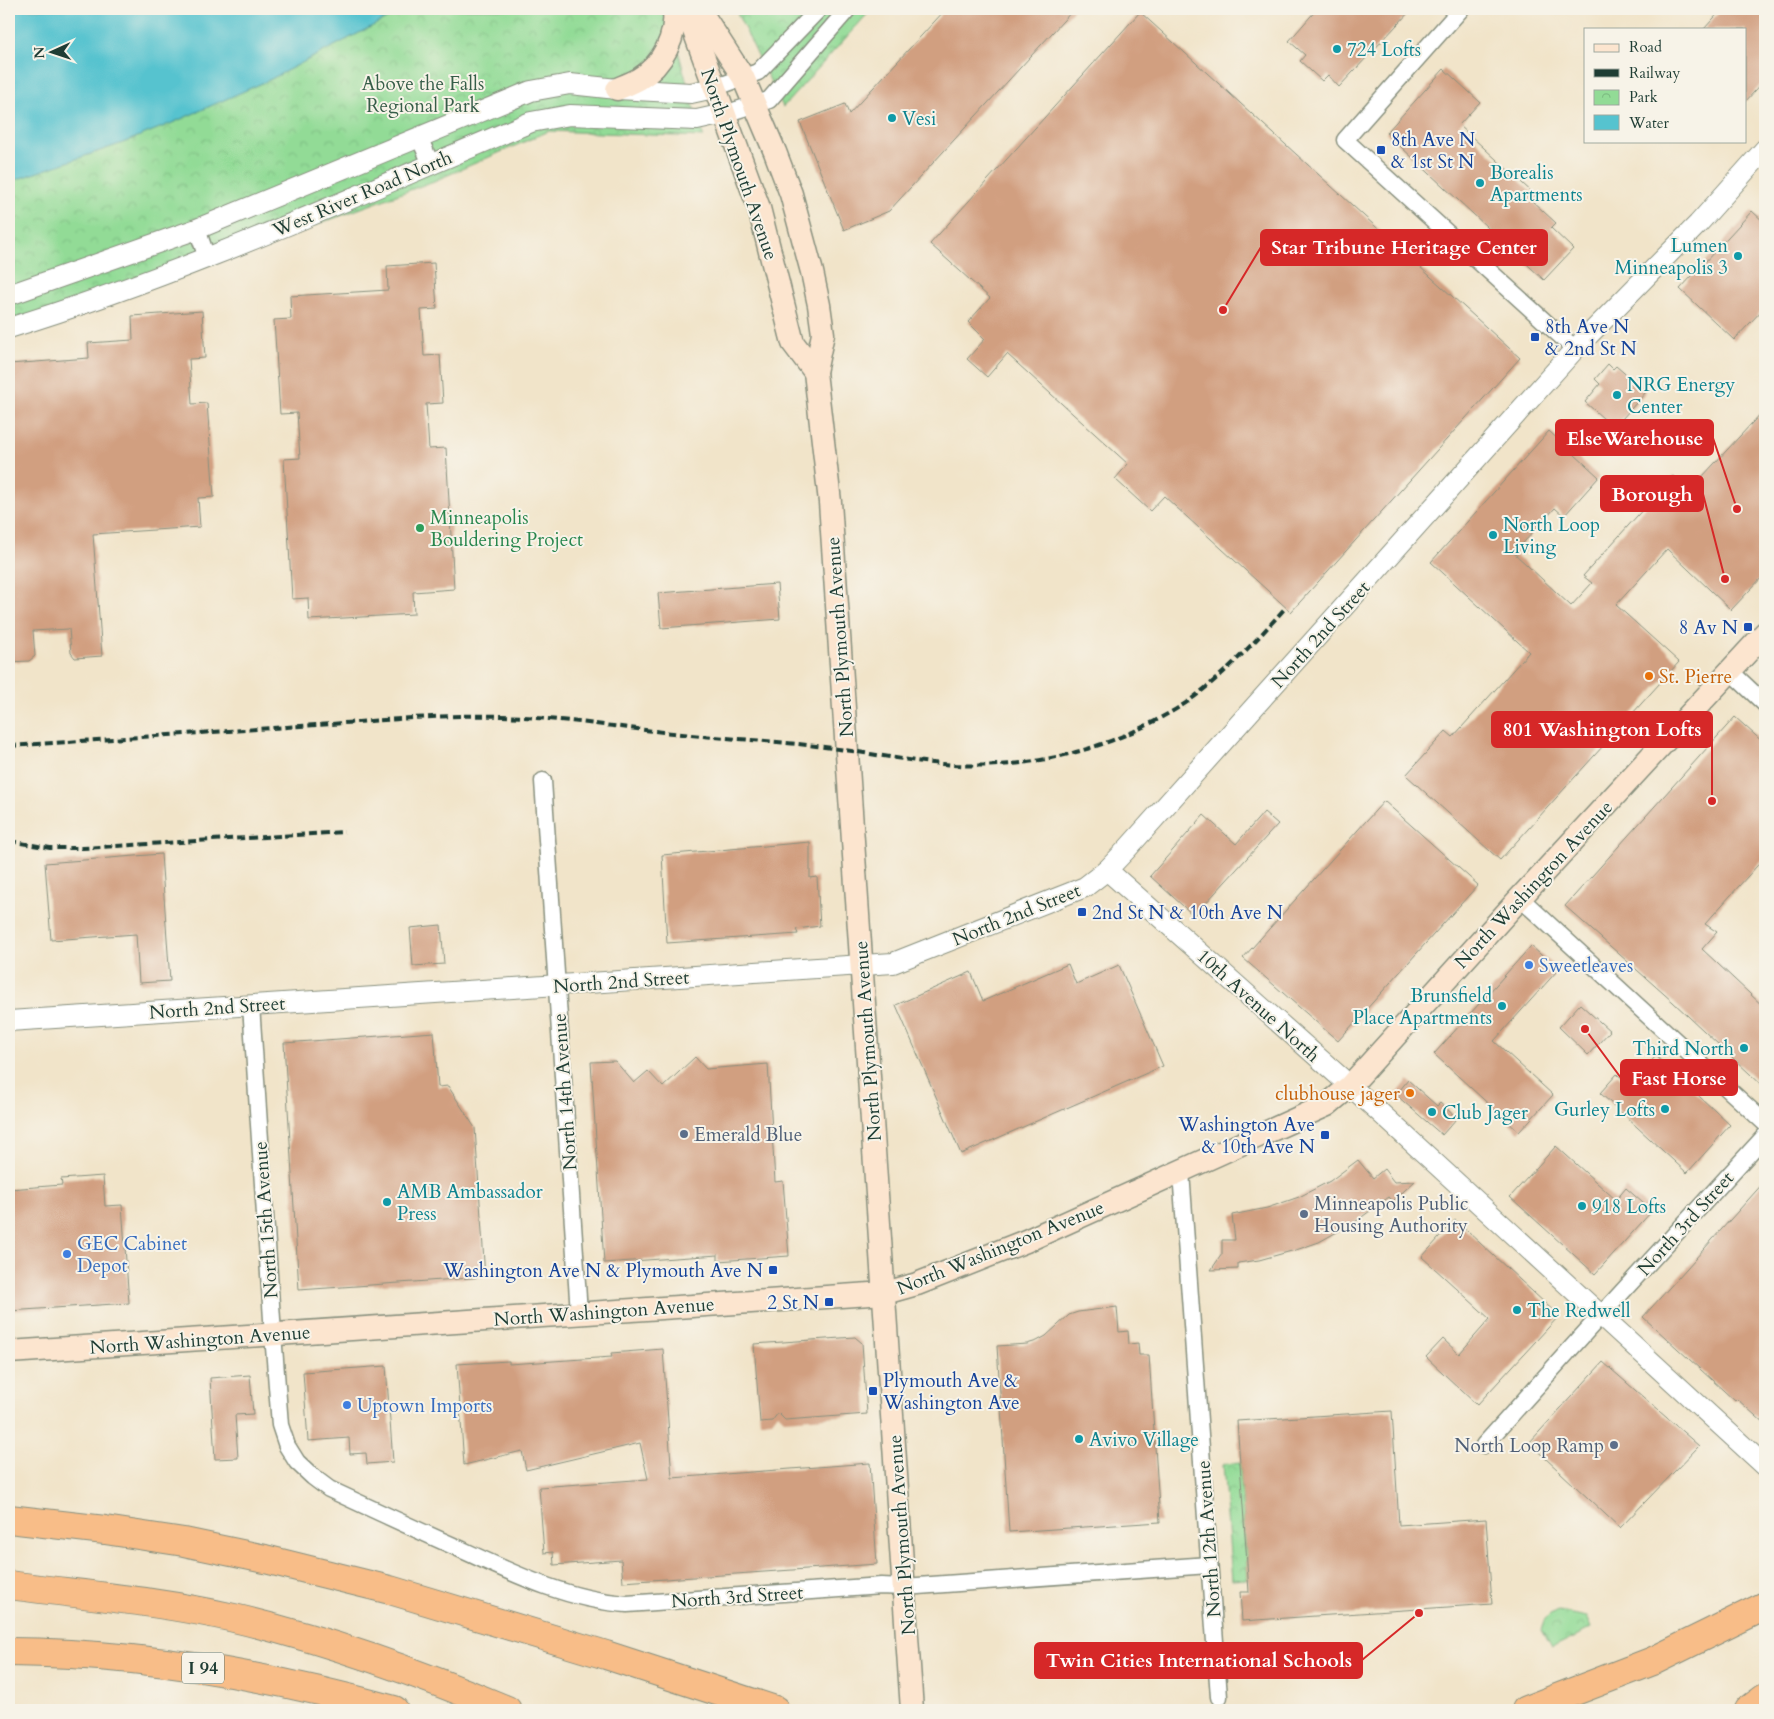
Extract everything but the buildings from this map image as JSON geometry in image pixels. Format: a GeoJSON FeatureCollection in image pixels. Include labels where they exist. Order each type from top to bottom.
{"type":"FeatureCollection","features":[{"type":"Feature","properties":{"kind":"highway"},"geometry":{"type":"LineString","coordinates":[[9,1519],[106,1530],[184,1542],[265,1559],[390,1590],[606,1655],[775,1710]]}},
{"type":"Feature","properties":{"kind":"highway"},"geometry":{"type":"LineString","coordinates":[[9,1585],[198,1611],[262,1625],[400,1667],[507,1710]]}},
{"type":"Feature","properties":{"kind":"highway"},"geometry":{"type":"LineString","coordinates":[[390,1590],[724,1710]]}},
{"type":"Feature","properties":{"kind":"highway"},"geometry":{"type":"LineString","coordinates":[[1526,1710],[1653,1661],[1765,1606]]}},
{"type":"Feature","properties":{"kind":"highway","name":"I 94"},"geometry":{"type":"LineString","coordinates":[[9,1652],[105,1656],[180,1664],[305,1687],[394,1710]]}},
{"type":"Feature","properties":{"kind":"highway"},"geometry":{"type":"LineString","coordinates":[[1749,1710],[1765,1698]]}},
{"type":"Feature","properties":{"kind":"main road"},"geometry":{"type":"LineString","coordinates":[[617,89],[640,78],[661,58],[668,47],[676,23],[674,9]]}},
{"type":"Feature","properties":{"kind":"main road","name":"North Plymouth Avenue"},"geometry":{"type":"LineString","coordinates":[[686,9],[759,208],[774,261],[793,343],[815,372]]}},
{"type":"Feature","properties":{"kind":"main road","name":"North Plymouth Avenue"},"geometry":{"type":"LineString","coordinates":[[699,9],[743,78],[791,194],[812,272],[823,334],[815,372],[830,502],[912,1710]]}},
{"type":"Feature","properties":{"kind":"main road","name":"North Washington Avenue"},"geometry":{"type":"LineString","coordinates":[[9,1352],[885,1293],[917,1284],[1026,1240],[1327,1105],[1350,1086],[1520,898],[1765,633]]}},
{"type":"Feature","properties":{"kind":"street"},"geometry":{"type":"LineString","coordinates":[[714,88],[758,72],[820,9]]}},
{"type":"Feature","properties":{"kind":"street"},"geometry":{"type":"LineString","coordinates":[[724,114],[769,100],[848,9]]}},
{"type":"Feature","properties":{"kind":"street"},"geometry":{"type":"LineString","coordinates":[[1461,9],[1345,140],[1575,349]]}},
{"type":"Feature","properties":{"kind":"street","name":"West River Road North"},"geometry":{"type":"LineString","coordinates":[[9,295],[197,229],[531,91],[570,84],[691,93],[714,88]]}},
{"type":"Feature","properties":{"kind":"street","name":"West River Road North"},"geometry":{"type":"LineString","coordinates":[[9,328],[64,311],[208,258],[531,122],[570,114],[697,120],[724,114]]}},
{"type":"Feature","properties":{"kind":"street"},"geometry":{"type":"LineString","coordinates":[[419,137],[431,164]]}},
{"type":"Feature","properties":{"kind":"street","name":"North 2nd Street"},"geometry":{"type":"LineString","coordinates":[[9,1021],[893,963],[1085,887],[1107,870],[1575,349],[1698,224],[1765,149]]}},
{"type":"Feature","properties":{"kind":"street"},"geometry":{"type":"LineString","coordinates":[[197,229],[208,258]]}},
{"type":"Feature","properties":{"kind":"street"},"geometry":{"type":"LineString","coordinates":[[1730,670],[1765,704]]}},
{"type":"Feature","properties":{"kind":"street","name":"North 14th Avenue"},"geometry":{"type":"LineString","coordinates":[[543,782],[579,1313]]}},
{"type":"Feature","properties":{"kind":"street","name":"10th Avenue North"},"geometry":{"type":"LineString","coordinates":[[1107,870],[1350,1086],[1765,1466]]}},
{"type":"Feature","properties":{"kind":"street"},"geometry":{"type":"LineString","coordinates":[[1520,898],[1765,1123]]}},
{"type":"Feature","properties":{"kind":"street","name":"North 15th Avenue"},"geometry":{"type":"LineString","coordinates":[[251,1005],[280,1425],[287,1446],[297,1462]]}},
{"type":"Feature","properties":{"kind":"street","name":"North 3rd Street"},"geometry":{"type":"LineString","coordinates":[[1484,1446],[1765,1136]]}},
{"type":"Feature","properties":{"kind":"street","name":"North 12th Avenue"},"geometry":{"type":"LineString","coordinates":[[1181,1172],[1219,1697]]}},
{"type":"Feature","properties":{"kind":"street","name":"North 3rd Street"},"geometry":{"type":"LineString","coordinates":[[297,1462],[313,1478],[329,1489],[520,1577],[587,1599],[606,1602],[627,1604],[881,1586],[904,1587],[1209,1565]]}},
{"type":"Feature","properties":{"kind":"green space","name":"Above the Falls Regional Park"},"geometry":{"type":"Polygon","coordinates":[[[405,9],[662,9],[673,32],[697,120],[704,137],[549,131],[434,181],[9,339],[9,182],[120,144],[172,123],[269,80],[405,9]]]}},
{"type":"Feature","properties":{"kind":"green space"},"geometry":{"type":"Polygon","coordinates":[[[735,9],[872,9],[783,107],[735,9]]]}},
{"type":"Feature","properties":{"kind":"green space"},"geometry":{"type":"Polygon","coordinates":[[[1240,1463],[1248,1579],[1232,1580],[1223,1464],[1240,1463]]]}},
{"type":"Feature","properties":{"kind":"green space"},"geometry":{"type":"Polygon","coordinates":[[[1558,1611],[1587,1617],[1592,1628],[1551,1648],[1541,1630],[1545,1619],[1558,1611]]]}},
{"type":"Feature","properties":{"kind":"water"},"geometry":{"type":"Polygon","coordinates":[[[9,9],[405,9],[269,80],[172,123],[120,144],[9,182],[9,9]]]}},
{"type":"Feature","properties":{"kind":"railway"},"geometry":{"type":"LineString","coordinates":[[9,746],[410,718],[503,716],[563,720],[682,734],[816,746],[942,764],[970,766],[1025,762],[1052,758],[1105,743],[1155,721],[1177,708],[1203,690],[1228,668],[1286,607]]}},
{"type":"Feature","properties":{"kind":"railway"},"geometry":{"type":"LineString","coordinates":[[9,841],[50,848],[83,848],[344,832]]}},
{"type":"Feature","properties":{"kind":"place","name":"724 Lofts"},"geometry":{"type":"Point","coordinates":[1337,49]}},
{"type":"Feature","properties":{"kind":"place","name":"Vesi"},"geometry":{"type":"Point","coordinates":[892,118]}},
{"type":"Feature","properties":{"kind":"place","name":"8th Ave N & 1st St N"},"geometry":{"type":"Point","coordinates":[1381,150]}},
{"type":"Feature","properties":{"kind":"place","name":"Borealis Apartments"},"geometry":{"type":"Point","coordinates":[1480,183]}},
{"type":"Feature","properties":{"kind":"place","name":"Lumen Minneapolis 3"},"geometry":{"type":"Point","coordinates":[1738,256]}},
{"type":"Feature","properties":{"kind":"place","name":"Star Tribune Heritage Center"},"geometry":{"type":"Point","coordinates":[1223,310]}},
{"type":"Feature","properties":{"kind":"place","name":"8th Ave N & 2nd St N"},"geometry":{"type":"Point","coordinates":[1535,337]}},
{"type":"Feature","properties":{"kind":"place","name":"NRG Energy Center"},"geometry":{"type":"Point","coordinates":[1617,395]}},
{"type":"Feature","properties":{"kind":"place","name":"ElseWarehouse"},"geometry":{"type":"Point","coordinates":[1737,509]}},
{"type":"Feature","properties":{"kind":"place","name":"Minneapolis Bouldering Project"},"geometry":{"type":"Point","coordinates":[420,528]}},
{"type":"Feature","properties":{"kind":"place","name":"North Loop Living"},"geometry":{"type":"Point","coordinates":[1493,535]}},
{"type":"Feature","properties":{"kind":"place","name":"Borough"},"geometry":{"type":"Point","coordinates":[1725,579]}},
{"type":"Feature","properties":{"kind":"place","name":"8 Av N"},"geometry":{"type":"Point","coordinates":[1748,627]}},
{"type":"Feature","properties":{"kind":"place","name":"St. Pierre"},"geometry":{"type":"Point","coordinates":[1649,676]}},
{"type":"Feature","properties":{"kind":"place","name":"801 Washington Lofts"},"geometry":{"type":"Point","coordinates":[1712,801]}},
{"type":"Feature","properties":{"kind":"place","name":"2nd St N & 10th Ave N"},"geometry":{"type":"Point","coordinates":[1082,912]}},
{"type":"Feature","properties":{"kind":"place","name":"Sweetleaves"},"geometry":{"type":"Point","coordinates":[1529,965]}},
{"type":"Feature","properties":{"kind":"place","name":"Brunsfield Place Apartments"},"geometry":{"type":"Point","coordinates":[1502,1006]}},
{"type":"Feature","properties":{"kind":"place","name":"Fast Horse"},"geometry":{"type":"Point","coordinates":[1585,1029]}},
{"type":"Feature","properties":{"kind":"place","name":"Third North"},"geometry":{"type":"Point","coordinates":[1744,1048]}},
{"type":"Feature","properties":{"kind":"place","name":"clubhouse jager"},"geometry":{"type":"Point","coordinates":[1410,1093]}},
{"type":"Feature","properties":{"kind":"place","name":"Gurley Lofts"},"geometry":{"type":"Point","coordinates":[1665,1109]}},
{"type":"Feature","properties":{"kind":"place","name":"Club Jager"},"geometry":{"type":"Point","coordinates":[1432,1112]}},
{"type":"Feature","properties":{"kind":"place","name":"Emerald Blue"},"geometry":{"type":"Point","coordinates":[684,1134]}},
{"type":"Feature","properties":{"kind":"place","name":"Washington Ave & 10th Ave N"},"geometry":{"type":"Point","coordinates":[1325,1135]}},
{"type":"Feature","properties":{"kind":"place","name":"AMB Ambassador Press"},"geometry":{"type":"Point","coordinates":[387,1202]}},
{"type":"Feature","properties":{"kind":"place","name":"918 Lofts"},"geometry":{"type":"Point","coordinates":[1582,1206]}},
{"type":"Feature","properties":{"kind":"place","name":"Minneapolis Public Housing Authority"},"geometry":{"type":"Point","coordinates":[1304,1214]}},
{"type":"Feature","properties":{"kind":"place","name":"GEC Cabinet Depot"},"geometry":{"type":"Point","coordinates":[67,1254]}},
{"type":"Feature","properties":{"kind":"place","name":"Washington Ave N & Plymouth Ave N"},"geometry":{"type":"Point","coordinates":[773,1270]}},
{"type":"Feature","properties":{"kind":"place","name":"2 St N"},"geometry":{"type":"Point","coordinates":[829,1302]}},
{"type":"Feature","properties":{"kind":"place","name":"The Redwell"},"geometry":{"type":"Point","coordinates":[1517,1310]}},
{"type":"Feature","properties":{"kind":"place","name":"Plymouth Ave & Washington Ave"},"geometry":{"type":"Point","coordinates":[873,1391]}},
{"type":"Feature","properties":{"kind":"place","name":"Uptown Imports"},"geometry":{"type":"Point","coordinates":[347,1405]}},
{"type":"Feature","properties":{"kind":"place","name":"Avivo Village"},"geometry":{"type":"Point","coordinates":[1079,1439]}},
{"type":"Feature","properties":{"kind":"place","name":"North Loop Ramp"},"geometry":{"type":"Point","coordinates":[1614,1445]}},
{"type":"Feature","properties":{"kind":"place","name":"Twin Cities International Schools"},"geometry":{"type":"Point","coordinates":[1419,1613]}}]}
